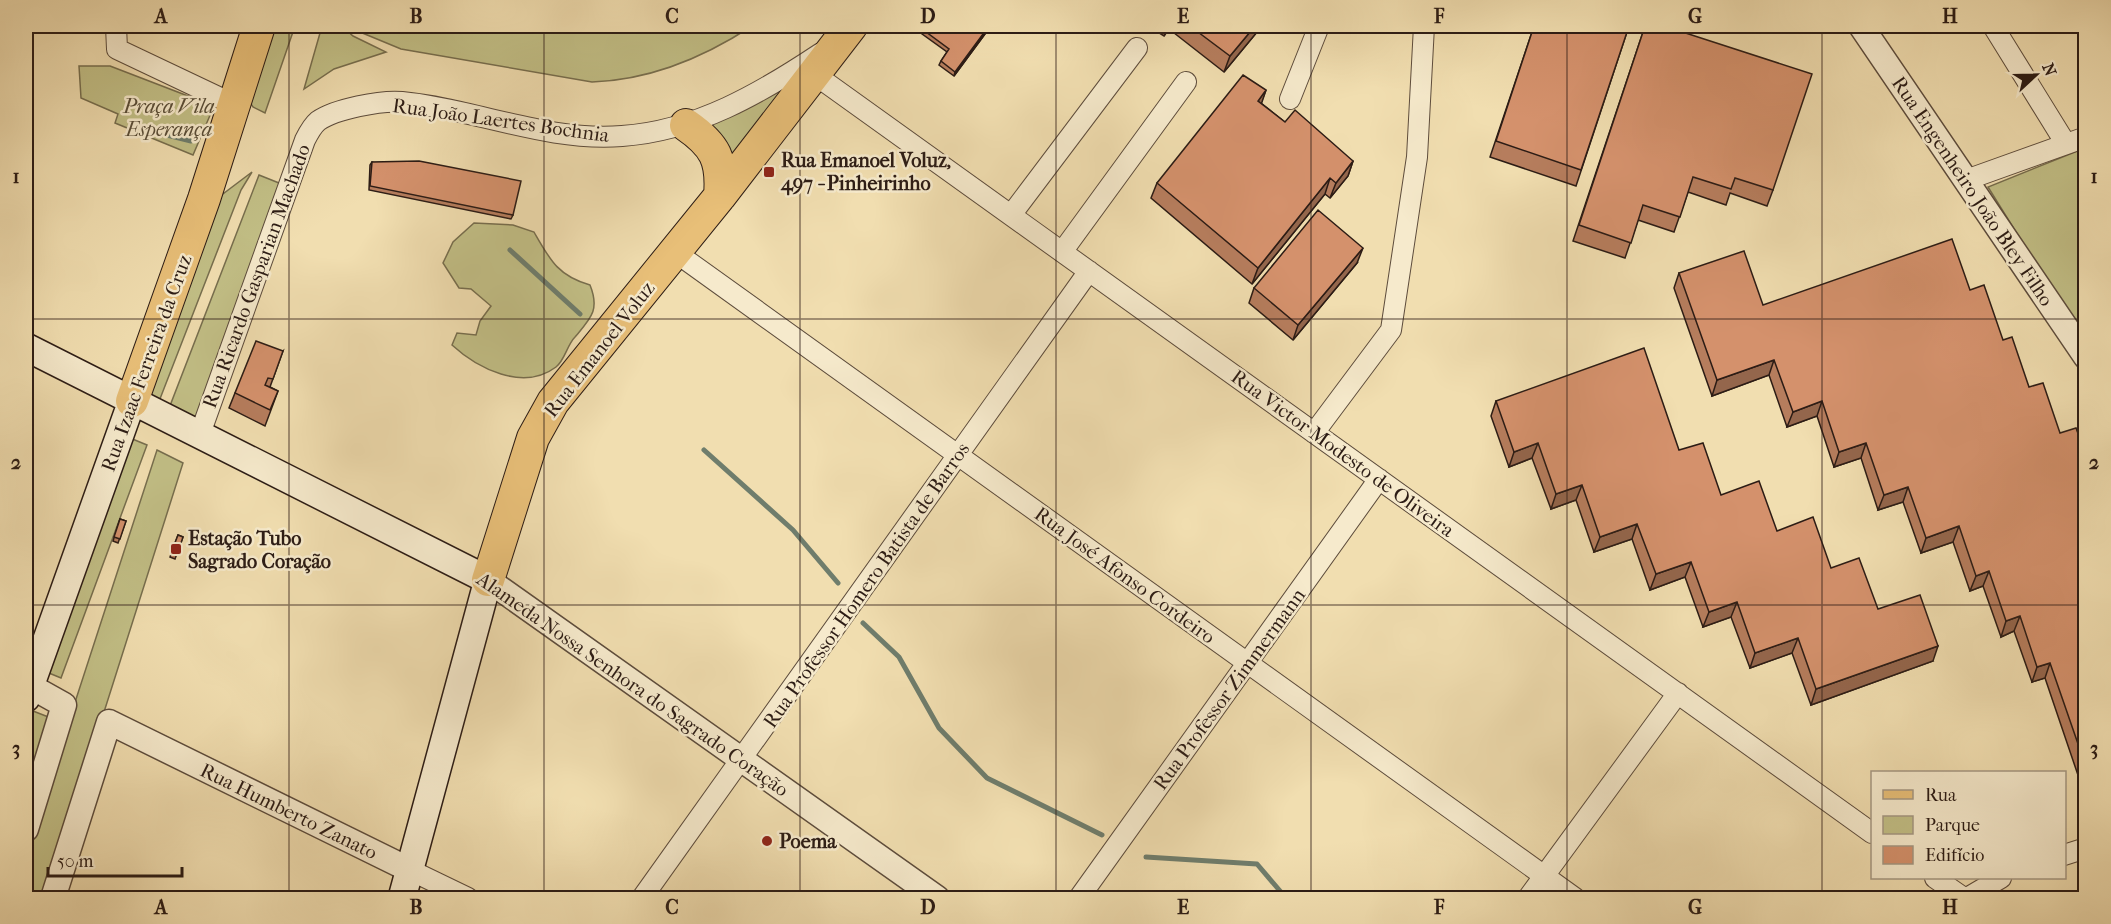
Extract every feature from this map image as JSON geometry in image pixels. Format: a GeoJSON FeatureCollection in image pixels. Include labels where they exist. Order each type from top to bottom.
{"type":"FeatureCollection","features":[{"type":"Feature","properties":{"kind":"main road","name":"Rua Izaac Ferreira da Cruz"},"geometry":{"type":"LineString","coordinates":[[27,690],[204,199],[259,26]]}},
{"type":"Feature","properties":{"kind":"main road","name":"Rua Emanoel Voluz"},"geometry":{"type":"LineString","coordinates":[[402,898],[488,580],[533,438],[553,402],[720,196],[847,32]]}},
{"type":"Feature","properties":{"kind":"main road"},"geometry":{"type":"LineString","coordinates":[[686,124],[703,137],[716,154],[722,175],[720,196]]}},
{"type":"Feature","properties":{"kind":"main road","name":"Alameda Nossa Senhora do Sagrado Coração"},"geometry":{"type":"LineString","coordinates":[[26,347],[488,580]]}},
{"type":"Feature","properties":{"kind":"street"},"geometry":{"type":"LineString","coordinates":[[116,26],[117,50],[233,104]]}},
{"type":"Feature","properties":{"kind":"street"},"geometry":{"type":"LineString","coordinates":[[1290,99],[1319,26]]}},
{"type":"Feature","properties":{"kind":"street"},"geometry":{"type":"LineString","coordinates":[[1314,433],[1391,330],[1417,157],[1424,26]]}},
{"type":"Feature","properties":{"kind":"street","name":"Rua Engenheiro João Bley Filho"},"geometry":{"type":"LineString","coordinates":[[1861,26],[2084,351]]}},
{"type":"Feature","properties":{"kind":"street"},"geometry":{"type":"LineString","coordinates":[[1993,26],[2066,144]]}},
{"type":"Feature","properties":{"kind":"street","name":"Rua João Laertes Bochnia"},"geometry":{"type":"LineString","coordinates":[[319,121],[367,105],[400,102],[582,136],[622,136],[686,124],[743,101],[847,32]]}},
{"type":"Feature","properties":{"kind":"street"},"geometry":{"type":"LineString","coordinates":[[1011,215],[1137,48]]}},
{"type":"Feature","properties":{"kind":"street","name":"Rua Victor Modesto de Oliveira"},"geometry":{"type":"LineString","coordinates":[[814,74],[1871,832]]}},
{"type":"Feature","properties":{"kind":"street"},"geometry":{"type":"LineString","coordinates":[[1062,252],[1186,82]]}},
{"type":"Feature","properties":{"kind":"street","name":"Rua Ricardo Gasparian Machado"},"geometry":{"type":"LineString","coordinates":[[200,434],[304,140],[319,121]]}},
{"type":"Feature","properties":{"kind":"street"},"geometry":{"type":"LineString","coordinates":[[1966,180],[2085,137]]}},
{"type":"Feature","properties":{"kind":"street","name":"Rua José Afonso Cordeiro"},"geometry":{"type":"LineString","coordinates":[[675,252],[1575,898]]}},
{"type":"Feature","properties":{"kind":"street","name":"Rua Professor Homero Batista de Barros"},"geometry":{"type":"LineString","coordinates":[[642,898],[1089,271]]}},
{"type":"Feature","properties":{"kind":"street","name":"Rua Professor Zimmermann"},"geometry":{"type":"LineString","coordinates":[[1079,898],[1379,479]]}},
{"type":"Feature","properties":{"kind":"street","name":"Alameda Nossa Senhora do Sagrado Coração"},"geometry":{"type":"LineString","coordinates":[[488,580],[937,898]]}},
{"type":"Feature","properties":{"kind":"street"},"geometry":{"type":"LineString","coordinates":[[26,829],[64,705],[27,690]]}},
{"type":"Feature","properties":{"kind":"street"},"geometry":{"type":"LineString","coordinates":[[1528,898],[1678,693]]}},
{"type":"Feature","properties":{"kind":"street","name":"Rua Humberto Zanato"},"geometry":{"type":"LineString","coordinates":[[53,898],[109,722],[468,898]]}},
{"type":"Feature","properties":{"kind":"street"},"geometry":{"type":"LineString","coordinates":[[2066,854],[2085,848]]}},
{"type":"Feature","properties":{"kind":"street"},"geometry":{"type":"LineString","coordinates":[[1936,879],[1965,898],[1996,887]]}},
{"type":"Feature","properties":{"kind":"green space"},"geometry":{"type":"Polygon","coordinates":[[[271,26],[295,26],[265,113],[253,107],[249,101],[271,26]]]}},
{"type":"Feature","properties":{"kind":"green space"},"geometry":{"type":"Polygon","coordinates":[[[322,26],[342,26],[353,36],[386,52],[334,69],[304,89],[322,26]]]}},
{"type":"Feature","properties":{"kind":"green space"},"geometry":{"type":"Polygon","coordinates":[[[352,26],[752,26],[715,48],[656,72],[592,82],[401,49],[360,32],[352,26]]]}},
{"type":"Feature","properties":{"kind":"green space","name":"Praça Vila Esperança"},"geometry":{"type":"Polygon","coordinates":[[[79,66],[110,66],[214,106],[193,155],[115,123],[118,114],[81,98],[79,66]]]}},
{"type":"Feature","properties":{"kind":"green space"},"geometry":{"type":"Polygon","coordinates":[[[790,79],[726,179],[701,126],[790,79]]]}},
{"type":"Feature","properties":{"kind":"green space"},"geometry":{"type":"Polygon","coordinates":[[[2085,148],[2085,343],[1988,187],[2085,148]]]}},
{"type":"Feature","properties":{"kind":"green space"},"geometry":{"type":"Polygon","coordinates":[[[252,172],[241,190],[158,404],[141,395],[215,200],[252,172]]]}},
{"type":"Feature","properties":{"kind":"green space"},"geometry":{"type":"Polygon","coordinates":[[[259,175],[289,187],[196,425],[168,411],[259,175]]]}},
{"type":"Feature","properties":{"kind":"green space"},"geometry":{"type":"Polygon","coordinates":[[[474,223],[513,225],[534,232],[545,251],[562,272],[590,285],[594,307],[589,319],[572,340],[559,364],[543,374],[515,377],[501,374],[474,362],[452,345],[457,333],[476,335],[480,321],[491,306],[471,289],[459,288],[443,263],[453,242],[474,223]]]}},
{"type":"Feature","properties":{"kind":"green space"},"geometry":{"type":"Polygon","coordinates":[[[130,438],[147,445],[61,678],[44,671],[130,438]]]}},
{"type":"Feature","properties":{"kind":"green space"},"geometry":{"type":"Polygon","coordinates":[[[157,450],[183,463],[45,898],[26,898],[26,853],[157,450]]]}},
{"type":"Feature","properties":{"kind":"green space"},"geometry":{"type":"Polygon","coordinates":[[[33,711],[51,718],[26,796],[26,732],[33,711]]]}},
{"type":"Feature","properties":{"kind":"building"},"geometry":{"type":"Polygon","coordinates":[[[918,26],[952,26],[958,30],[962,26],[980,26],[986,30],[955,72],[941,61],[949,49],[918,26]]]}},
{"type":"Feature","properties":{"kind":"building"},"geometry":{"type":"Polygon","coordinates":[[[1190,26],[1255,26],[1230,56],[1190,26]]]}},
{"type":"Feature","properties":{"kind":"building"},"geometry":{"type":"Polygon","coordinates":[[[1534,26],[1629,26],[1581,170],[1496,141],[1534,26]]]}},
{"type":"Feature","properties":{"kind":"building"},"geometry":{"type":"Polygon","coordinates":[[[1645,26],[1664,26],[1812,74],[1773,190],[1735,178],[1731,189],[1693,177],[1680,217],[1643,205],[1631,243],[1579,225],[1645,26]]]}},
{"type":"Feature","properties":{"kind":"building"},"geometry":{"type":"Polygon","coordinates":[[[1243,75],[1266,90],[1258,101],[1285,122],[1295,110],[1353,161],[1336,183],[1330,178],[1258,268],[1157,183],[1243,75]]]}},
{"type":"Feature","properties":{"kind":"building"},"geometry":{"type":"Polygon","coordinates":[[[419,161],[521,181],[513,215],[370,186],[372,162],[419,161]]]}},
{"type":"Feature","properties":{"kind":"building"},"geometry":{"type":"Polygon","coordinates":[[[1318,210],[1363,248],[1298,325],[1254,288],[1318,210]]]}},
{"type":"Feature","properties":{"kind":"building"},"geometry":{"type":"Polygon","coordinates":[[[1952,239],[1970,290],[1984,285],[2003,340],[2012,337],[2029,387],[2043,383],[2060,433],[2076,428],[2085,453],[2085,764],[2050,663],[2037,667],[2020,616],[2006,621],[1989,571],[1976,576],[1959,526],[1926,538],[1908,487],[1884,495],[1866,443],[1839,452],[1822,401],[1793,412],[1774,360],[1717,380],[1679,273],[1744,251],[1763,305],[1952,239]]]}},
{"type":"Feature","properties":{"kind":"building"},"geometry":{"type":"Polygon","coordinates":[[[256,341],[283,351],[273,379],[268,378],[265,385],[278,391],[270,410],[235,393],[256,341]]]}},
{"type":"Feature","properties":{"kind":"building"},"geometry":{"type":"Polygon","coordinates":[[[1644,348],[1679,450],[1703,443],[1721,495],[1759,481],[1777,531],[1813,517],[1831,568],[1859,558],[1878,609],[1920,595],[1938,646],[1816,689],[1798,638],[1755,653],[1737,602],[1709,612],[1691,562],[1656,574],[1637,524],[1600,537],[1582,485],[1556,494],[1538,443],[1514,452],[1496,401],[1644,348]]]}},
{"type":"Feature","properties":{"kind":"building"},"geometry":{"type":"Polygon","coordinates":[[[120,519],[126,521],[120,539],[114,537],[120,519]]]}},
{"type":"Feature","properties":{"kind":"building","name":"Estação Tubo Sagrado Coração"},"geometry":{"type":"Polygon","coordinates":[[[178,535],[183,537],[177,555],[171,553],[178,535]]]}},
{"type":"Feature","properties":{"kind":"waterway"},"geometry":{"type":"LineString","coordinates":[[159,133],[191,141]]}},
{"type":"Feature","properties":{"kind":"waterway"},"geometry":{"type":"LineString","coordinates":[[510,250],[580,314]]}},
{"type":"Feature","properties":{"kind":"waterway"},"geometry":{"type":"LineString","coordinates":[[704,450],[793,530],[838,583]]}},
{"type":"Feature","properties":{"kind":"waterway"},"geometry":{"type":"LineString","coordinates":[[863,623],[899,657],[939,728],[987,778],[1102,835]]}},
{"type":"Feature","properties":{"kind":"waterway"},"geometry":{"type":"LineString","coordinates":[[1146,857],[1257,864],[1286,898]]}},
{"type":"Feature","properties":{"kind":"place","name":"Rua Emanoel Voluz, 497 - Pinheirinho"},"geometry":{"type":"Point","coordinates":[769,172]}},
{"type":"Feature","properties":{"kind":"place","name":"Estação Tubo Sagrado Coração"},"geometry":{"type":"Point","coordinates":[176,549]}},
{"type":"Feature","properties":{"kind":"place","name":"Poema"},"geometry":{"type":"Point","coordinates":[767,841]}}]}
